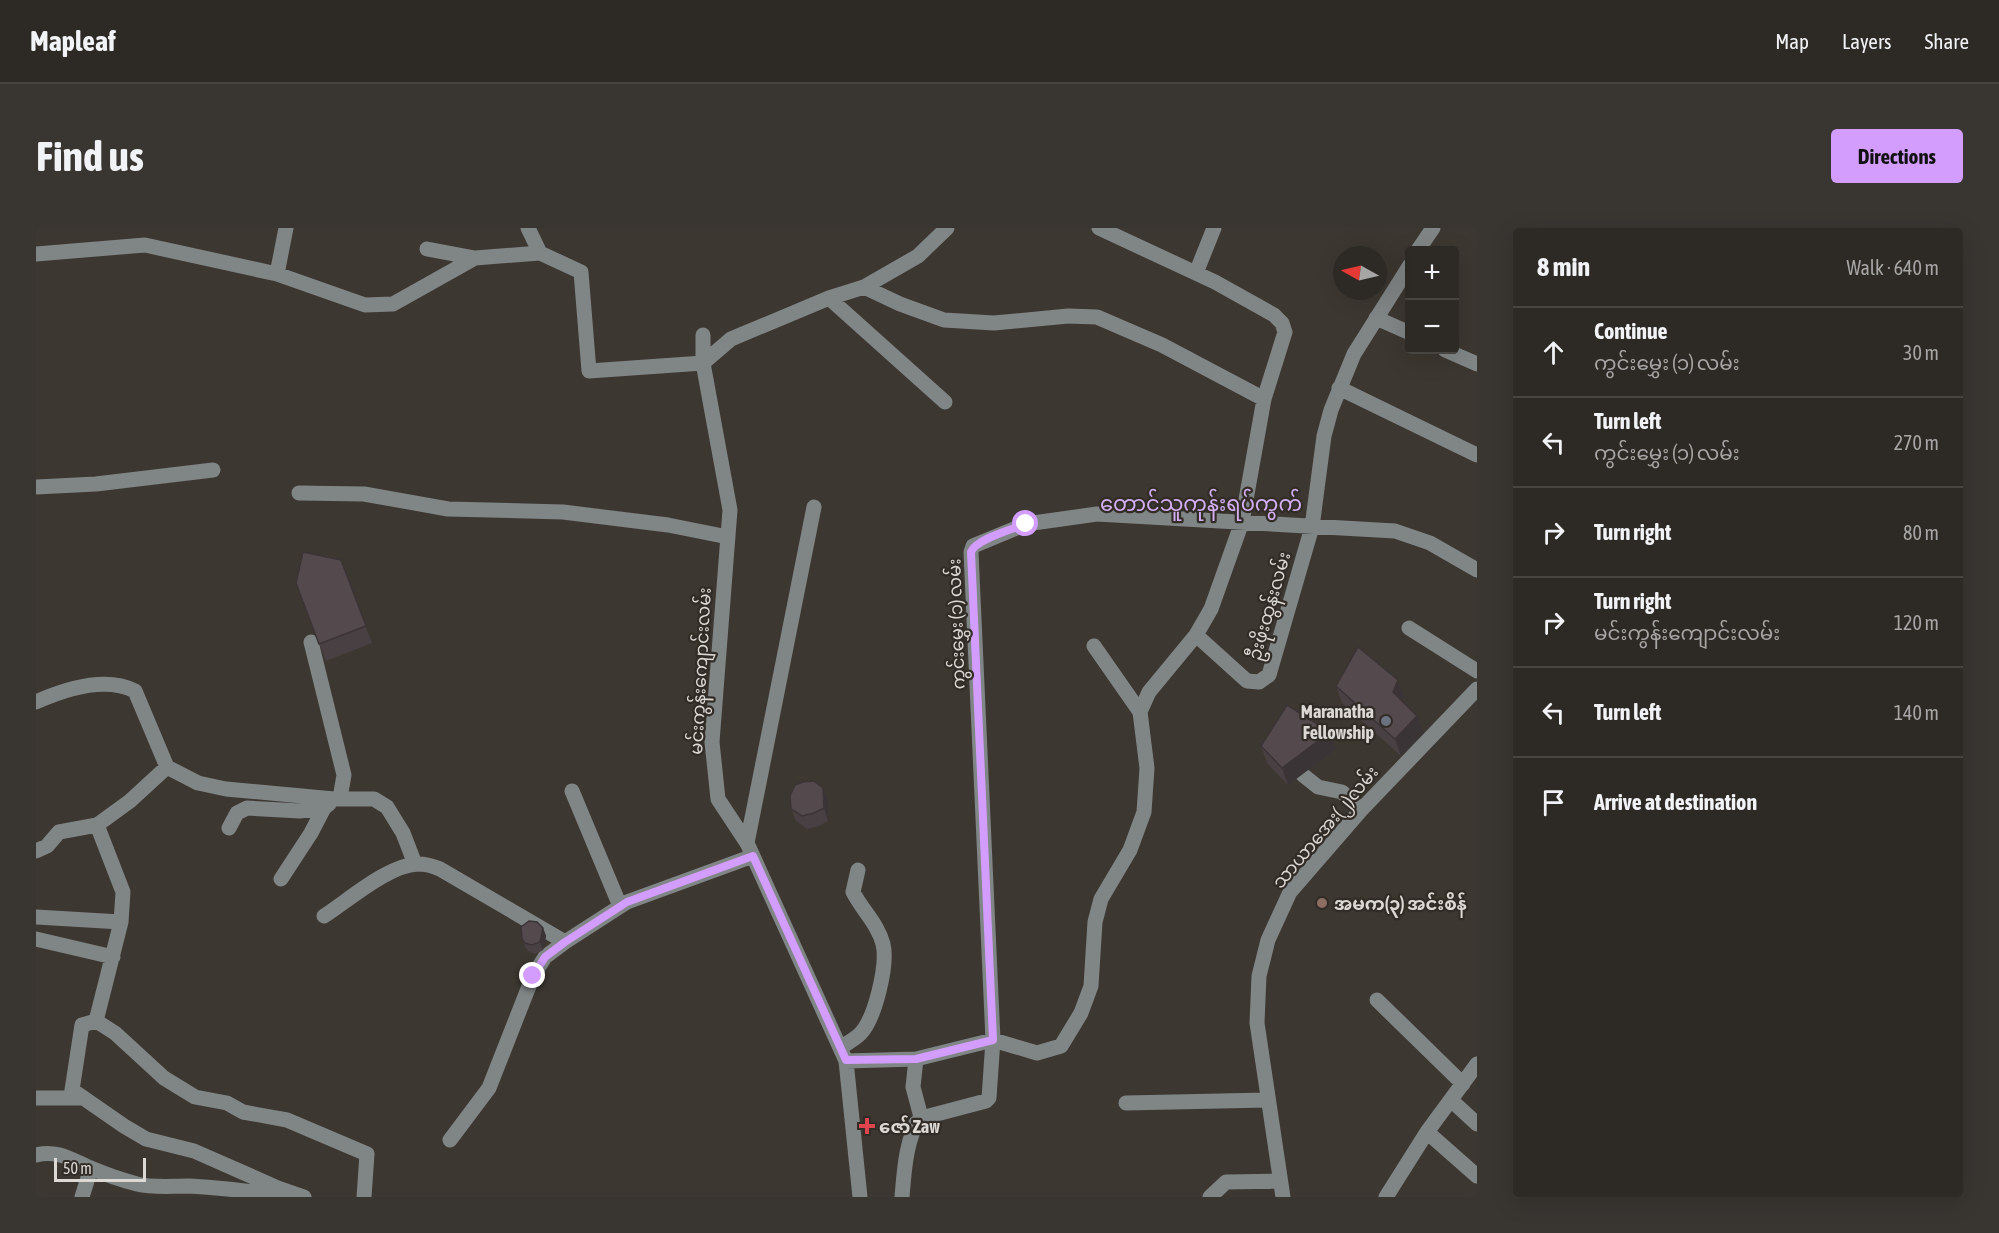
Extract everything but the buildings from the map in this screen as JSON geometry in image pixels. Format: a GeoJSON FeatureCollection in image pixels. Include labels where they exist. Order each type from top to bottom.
{"type":"FeatureCollection","features":[{"type":"Feature","properties":{"kind":"street"},"geometry":{"type":"LineString","coordinates":[[277,274],[286,228]]}},
{"type":"Feature","properties":{"kind":"street"},"geometry":{"type":"LineString","coordinates":[[528,228],[540,254]]}},
{"type":"Feature","properties":{"kind":"street"},"geometry":{"type":"LineString","coordinates":[[427,249],[475,258],[540,254],[581,272],[589,372],[703,363],[731,339],[829,298],[864,287],[918,256],[947,228]]}},
{"type":"Feature","properties":{"kind":"street"},"geometry":{"type":"LineString","coordinates":[[1099,228],[1196,273],[1274,315],[1282,323],[1285,332],[1264,399],[1242,522],[1210,609],[1196,635],[1149,692],[1140,712]]}},
{"type":"Feature","properties":{"kind":"street"},"geometry":{"type":"LineString","coordinates":[[1196,273],[1214,228]]}},
{"type":"Feature","properties":{"kind":"street"},"geometry":{"type":"LineString","coordinates":[[1421,246],[1432,228]]}},
{"type":"Feature","properties":{"kind":"street"},"geometry":{"type":"LineString","coordinates":[[36,254],[145,244],[277,274],[365,304],[393,304],[422,290],[475,258]]}},
{"type":"Feature","properties":{"kind":"street"},"geometry":{"type":"LineString","coordinates":[[1312,527],[1324,436],[1339,388],[1354,354],[1405,273]]}},
{"type":"Feature","properties":{"kind":"street"},"geometry":{"type":"LineString","coordinates":[[864,287],[900,304],[944,320],[994,323],[1068,316],[1098,316],[1162,345],[1264,399]]}},
{"type":"Feature","properties":{"kind":"street"},"geometry":{"type":"LineString","coordinates":[[829,298],[945,402]]}},
{"type":"Feature","properties":{"kind":"street"},"geometry":{"type":"LineString","coordinates":[[1377,318],[1405,331]]}},
{"type":"Feature","properties":{"kind":"street","name":"မင်းကွန်းကျောင်းလမ်း"},"geometry":{"type":"LineString","coordinates":[[704,335],[703,363],[730,510],[712,742],[718,799],[750,850],[844,1054],[860,1197]]}},
{"type":"Feature","properties":{"kind":"street"},"geometry":{"type":"LineString","coordinates":[[1454,354],[1477,364]]}},
{"type":"Feature","properties":{"kind":"street"},"geometry":{"type":"LineString","coordinates":[[1339,388],[1477,455]]}},
{"type":"Feature","properties":{"kind":"street"},"geometry":{"type":"LineString","coordinates":[[36,487],[96,484],[213,470]]}},
{"type":"Feature","properties":{"kind":"street"},"geometry":{"type":"LineString","coordinates":[[299,493],[364,494],[448,509],[563,512],[668,525],[728,537]]}},
{"type":"Feature","properties":{"kind":"street"},"geometry":{"type":"LineString","coordinates":[[450,1140],[489,1088],[533,976],[545,957],[620,906],[750,850],[814,507]]}},
{"type":"Feature","properties":{"kind":"street","name":"ကွင်းမွှေး (၁) လမ်း"},"geometry":{"type":"LineString","coordinates":[[993,1040],[971,552],[973,546],[1026,524],[1097,514],[1395,531],[1430,543],[1477,570]]}},
{"type":"Feature","properties":{"kind":"street","name":"ဦးဖိုးထွန်းလမ်း"},"geometry":{"type":"LineString","coordinates":[[1196,635],[1247,681],[1259,682],[1269,675],[1312,527]]}},
{"type":"Feature","properties":{"kind":"street"},"geometry":{"type":"LineString","coordinates":[[1409,628],[1477,671]]}},
{"type":"Feature","properties":{"kind":"street"},"geometry":{"type":"LineString","coordinates":[[281,879],[333,802],[344,775],[311,642]]}},
{"type":"Feature","properties":{"kind":"street"},"geometry":{"type":"LineString","coordinates":[[844,1054],[916,1059],[993,1040],[1037,1053],[1061,1046],[1081,1013],[1091,986],[1095,922],[1101,899],[1130,850],[1144,812],[1148,768],[1140,712],[1094,646]]}},
{"type":"Feature","properties":{"kind":"street"},"geometry":{"type":"LineString","coordinates":[[36,702],[58,692],[97,684],[125,686],[135,691],[167,767],[198,783],[226,789],[333,802]]}},
{"type":"Feature","properties":{"kind":"street","name":"သာယာအေး(၂)လမ်း"},"geometry":{"type":"LineString","coordinates":[[1283,1197],[1257,1023],[1259,976],[1268,940],[1290,892],[1361,810],[1477,689]]}},
{"type":"Feature","properties":{"kind":"street"},"geometry":{"type":"LineString","coordinates":[[36,850],[47,846],[59,832],[97,825],[130,801],[167,767]]}},
{"type":"Feature","properties":{"kind":"street"},"geometry":{"type":"LineString","coordinates":[[1303,775],[1318,787],[1342,792],[1361,810]]}},
{"type":"Feature","properties":{"kind":"street"},"geometry":{"type":"LineString","coordinates":[[572,791],[620,906]]}},
{"type":"Feature","properties":{"kind":"street"},"geometry":{"type":"LineString","coordinates":[[229,828],[237,813],[247,808],[300,811],[333,802],[374,799],[387,807],[403,833],[415,864]]}},
{"type":"Feature","properties":{"kind":"street"},"geometry":{"type":"LineString","coordinates":[[96,1021],[121,922],[123,892],[97,825]]}},
{"type":"Feature","properties":{"kind":"street"},"geometry":{"type":"LineString","coordinates":[[324,916],[385,875],[415,864],[426,864],[440,869],[565,942]]}},
{"type":"Feature","properties":{"kind":"street"},"geometry":{"type":"LineString","coordinates":[[844,1054],[868,1021],[878,994],[883,967],[883,945],[874,922],[858,903],[853,892],[858,870]]}},
{"type":"Feature","properties":{"kind":"street"},"geometry":{"type":"LineString","coordinates":[[36,917],[121,922]]}},
{"type":"Feature","properties":{"kind":"street"},"geometry":{"type":"LineString","coordinates":[[36,939],[113,957]]}},
{"type":"Feature","properties":{"kind":"street"},"geometry":{"type":"LineString","coordinates":[[1377,1000],[1463,1084]]}},
{"type":"Feature","properties":{"kind":"street"},"geometry":{"type":"LineString","coordinates":[[276,1193],[194,1151],[146,1139],[72,1090],[82,1025],[96,1021],[115,1033],[164,1078],[195,1097],[227,1103],[243,1112],[287,1120],[367,1154],[364,1197]]}},
{"type":"Feature","properties":{"kind":"street"},"geometry":{"type":"LineString","coordinates":[[916,1123],[928,1116],[988,1100],[993,1040]]}},
{"type":"Feature","properties":{"kind":"street"},"geometry":{"type":"LineString","coordinates":[[902,1197],[906,1159],[916,1123],[921,1117],[913,1087],[916,1059]]}},
{"type":"Feature","properties":{"kind":"street"},"geometry":{"type":"LineString","coordinates":[[1386,1197],[1427,1132],[1477,1064]]}},
{"type":"Feature","properties":{"kind":"street"},"geometry":{"type":"LineString","coordinates":[[36,1098],[84,1098]]}},
{"type":"Feature","properties":{"kind":"street"},"geometry":{"type":"LineString","coordinates":[[1126,1103],[1268,1100]]}},
{"type":"Feature","properties":{"kind":"street"},"geometry":{"type":"LineString","coordinates":[[1451,1100],[1477,1124]]}},
{"type":"Feature","properties":{"kind":"street"},"geometry":{"type":"LineString","coordinates":[[1427,1132],[1477,1176]]}},
{"type":"Feature","properties":{"kind":"street"},"geometry":{"type":"LineString","coordinates":[[36,1155],[45,1152],[69,1157],[90,1168],[136,1184],[162,1188],[187,1186],[304,1197]]}},
{"type":"Feature","properties":{"kind":"street"},"geometry":{"type":"LineString","coordinates":[[82,1197],[90,1168]]}},
{"type":"Feature","properties":{"kind":"street"},"geometry":{"type":"LineString","coordinates":[[1210,1197],[1226,1182],[1280,1181]]}},
{"type":"Feature","properties":{"kind":"place","name":"Maranatha Fellowship"},"geometry":{"type":"Point","coordinates":[1386,721]}},
{"type":"Feature","properties":{"kind":"place","name":"အမက(၃) အင်းစိန်"},"geometry":{"type":"Point","coordinates":[1322,903]}},
{"type":"Feature","properties":{"kind":"place","name":"ဇော် Zaw"},"geometry":{"type":"Point","coordinates":[867,1126]}},
{"type":"Feature","properties":{"kind":"district","name":"တောင်သူကုန်းရပ်ကွက်"},"geometry":{"type":"Point","coordinates":[1201,503]}},
{"type":"Feature","properties":{"kind":"route"},"geometry":{"type":"LineString","coordinates":[[533,976],[545,957],[627,902],[753,856],[846,1060],[916,1059],[993,1040],[971,552],[973,546],[1026,524]]}}]}
